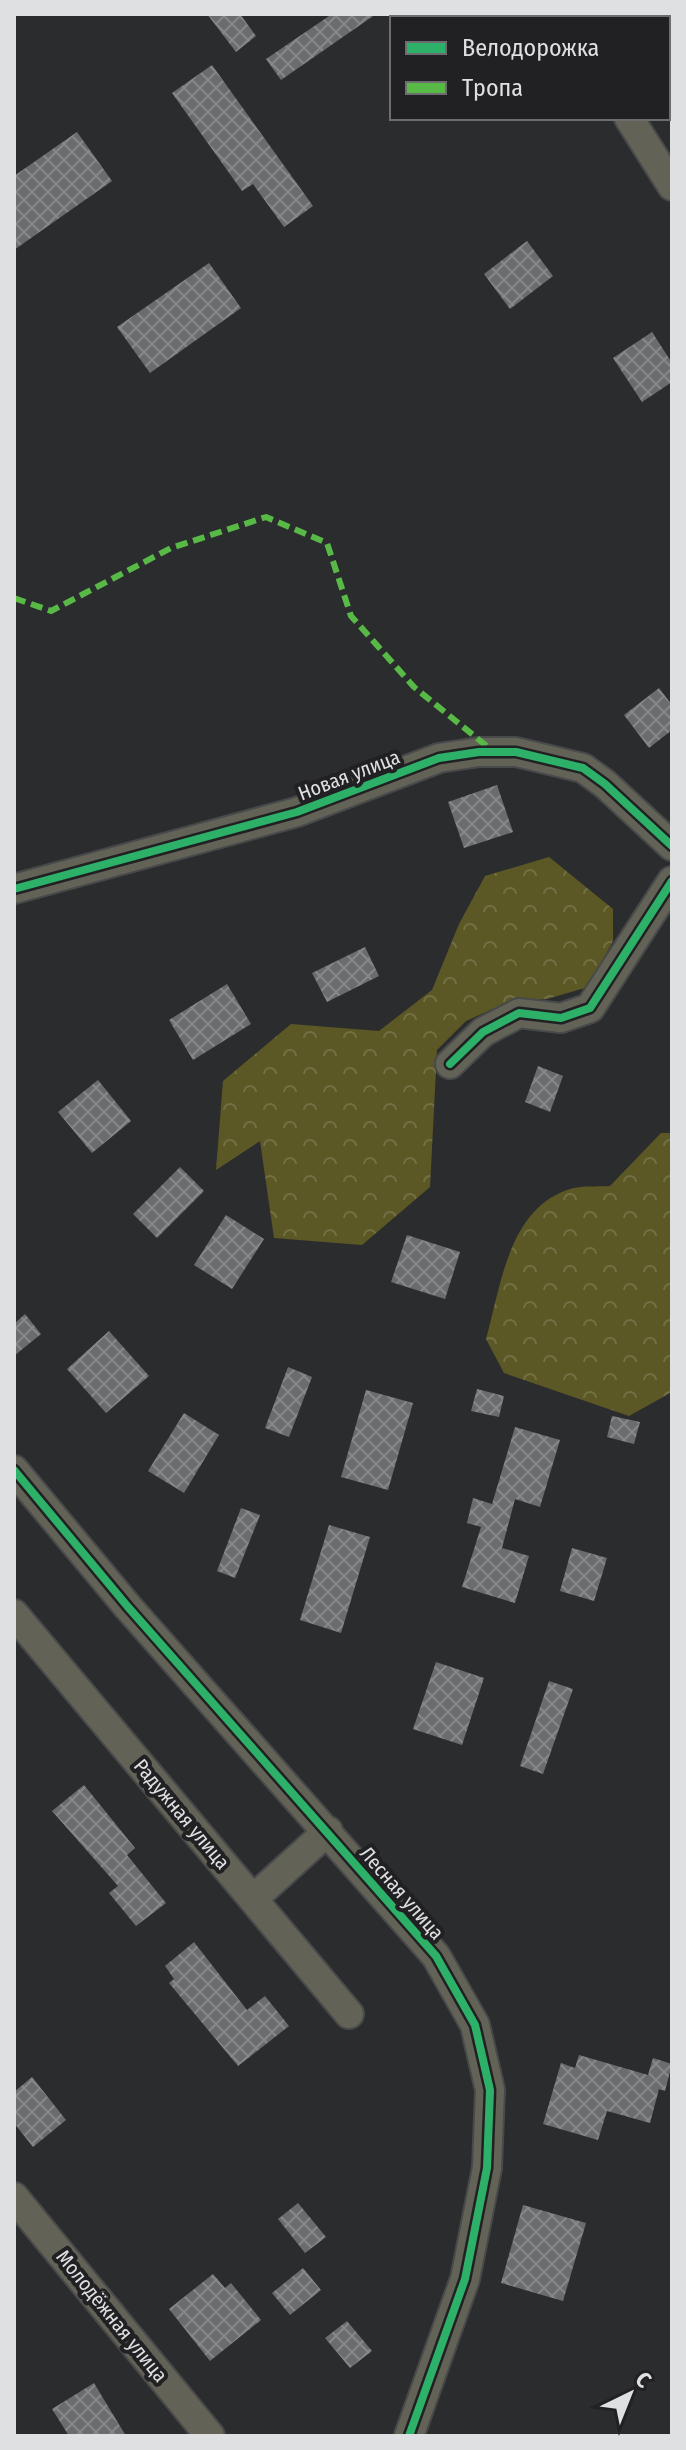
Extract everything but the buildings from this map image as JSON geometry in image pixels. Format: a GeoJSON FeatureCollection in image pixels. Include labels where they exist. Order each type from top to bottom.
{"type":"FeatureCollection","features":[{"type":"Feature","properties":{"kind":"street"},"geometry":{"type":"LineString","coordinates":[[630,120],[672,186]]}},
{"type":"Feature","properties":{"kind":"street","name":"Новая улица"},"geometry":{"type":"LineString","coordinates":[[14,889],[297,812],[439,758],[479,752],[516,752],[583,768],[605,784],[672,846]]}},
{"type":"Feature","properties":{"kind":"street"},"geometry":{"type":"LineString","coordinates":[[450,1064],[483,1032],[519,1013],[561,1018],[590,1008],[672,881]]}},
{"type":"Feature","properties":{"kind":"street","name":"Лесная улица"},"geometry":{"type":"LineString","coordinates":[[14,1470],[128,1607],[436,1956],[475,2025],[490,2090],[487,2168],[465,2279],[409,2436]]}},
{"type":"Feature","properties":{"kind":"street","name":"Радужная улица"},"geometry":{"type":"LineString","coordinates":[[14,1614],[349,2014]]}},
{"type":"Feature","properties":{"kind":"street"},"geometry":{"type":"LineString","coordinates":[[253,1899],[328,1831]]}},
{"type":"Feature","properties":{"kind":"street","name":"Молодёжная улица"},"geometry":{"type":"LineString","coordinates":[[14,2197],[210,2436]]}},
{"type":"Feature","properties":{"kind":"green space"},"geometry":{"type":"Polygon","coordinates":[[[549,857],[613,909],[613,941],[588,987],[547,999],[508,1002],[466,1021],[437,1050],[430,1187],[362,1245],[274,1238],[260,1141],[216,1170],[223,1081],[291,1024],[379,1031],[432,990],[459,924],[485,876],[549,857]]]}},
{"type":"Feature","properties":{"kind":"green space"},"geometry":{"type":"Polygon","coordinates":[[[661,1133],[672,1133],[672,1392],[629,1416],[504,1373],[486,1339],[503,1274],[519,1232],[547,1200],[567,1190],[610,1186],[661,1133]]]}},
{"type":"Feature","properties":{"kind":"marked path"},"geometry":{"type":"LineString","coordinates":[[14,598],[51,611],[171,548],[266,517],[327,543],[351,616],[414,687],[494,752]]}},
{"type":"Feature","properties":{"kind":"cycle path"},"geometry":{"type":"LineString","coordinates":[[14,889],[297,812],[439,758],[479,752],[516,752],[583,768],[605,784],[672,846]]}},
{"type":"Feature","properties":{"kind":"cycle path"},"geometry":{"type":"LineString","coordinates":[[450,1064],[483,1032],[519,1013],[561,1018],[590,1008],[672,881]]}},
{"type":"Feature","properties":{"kind":"cycle path"},"geometry":{"type":"LineString","coordinates":[[14,1470],[128,1607],[436,1956],[475,2025],[490,2090],[487,2168],[465,2279],[409,2436]]}}]}
